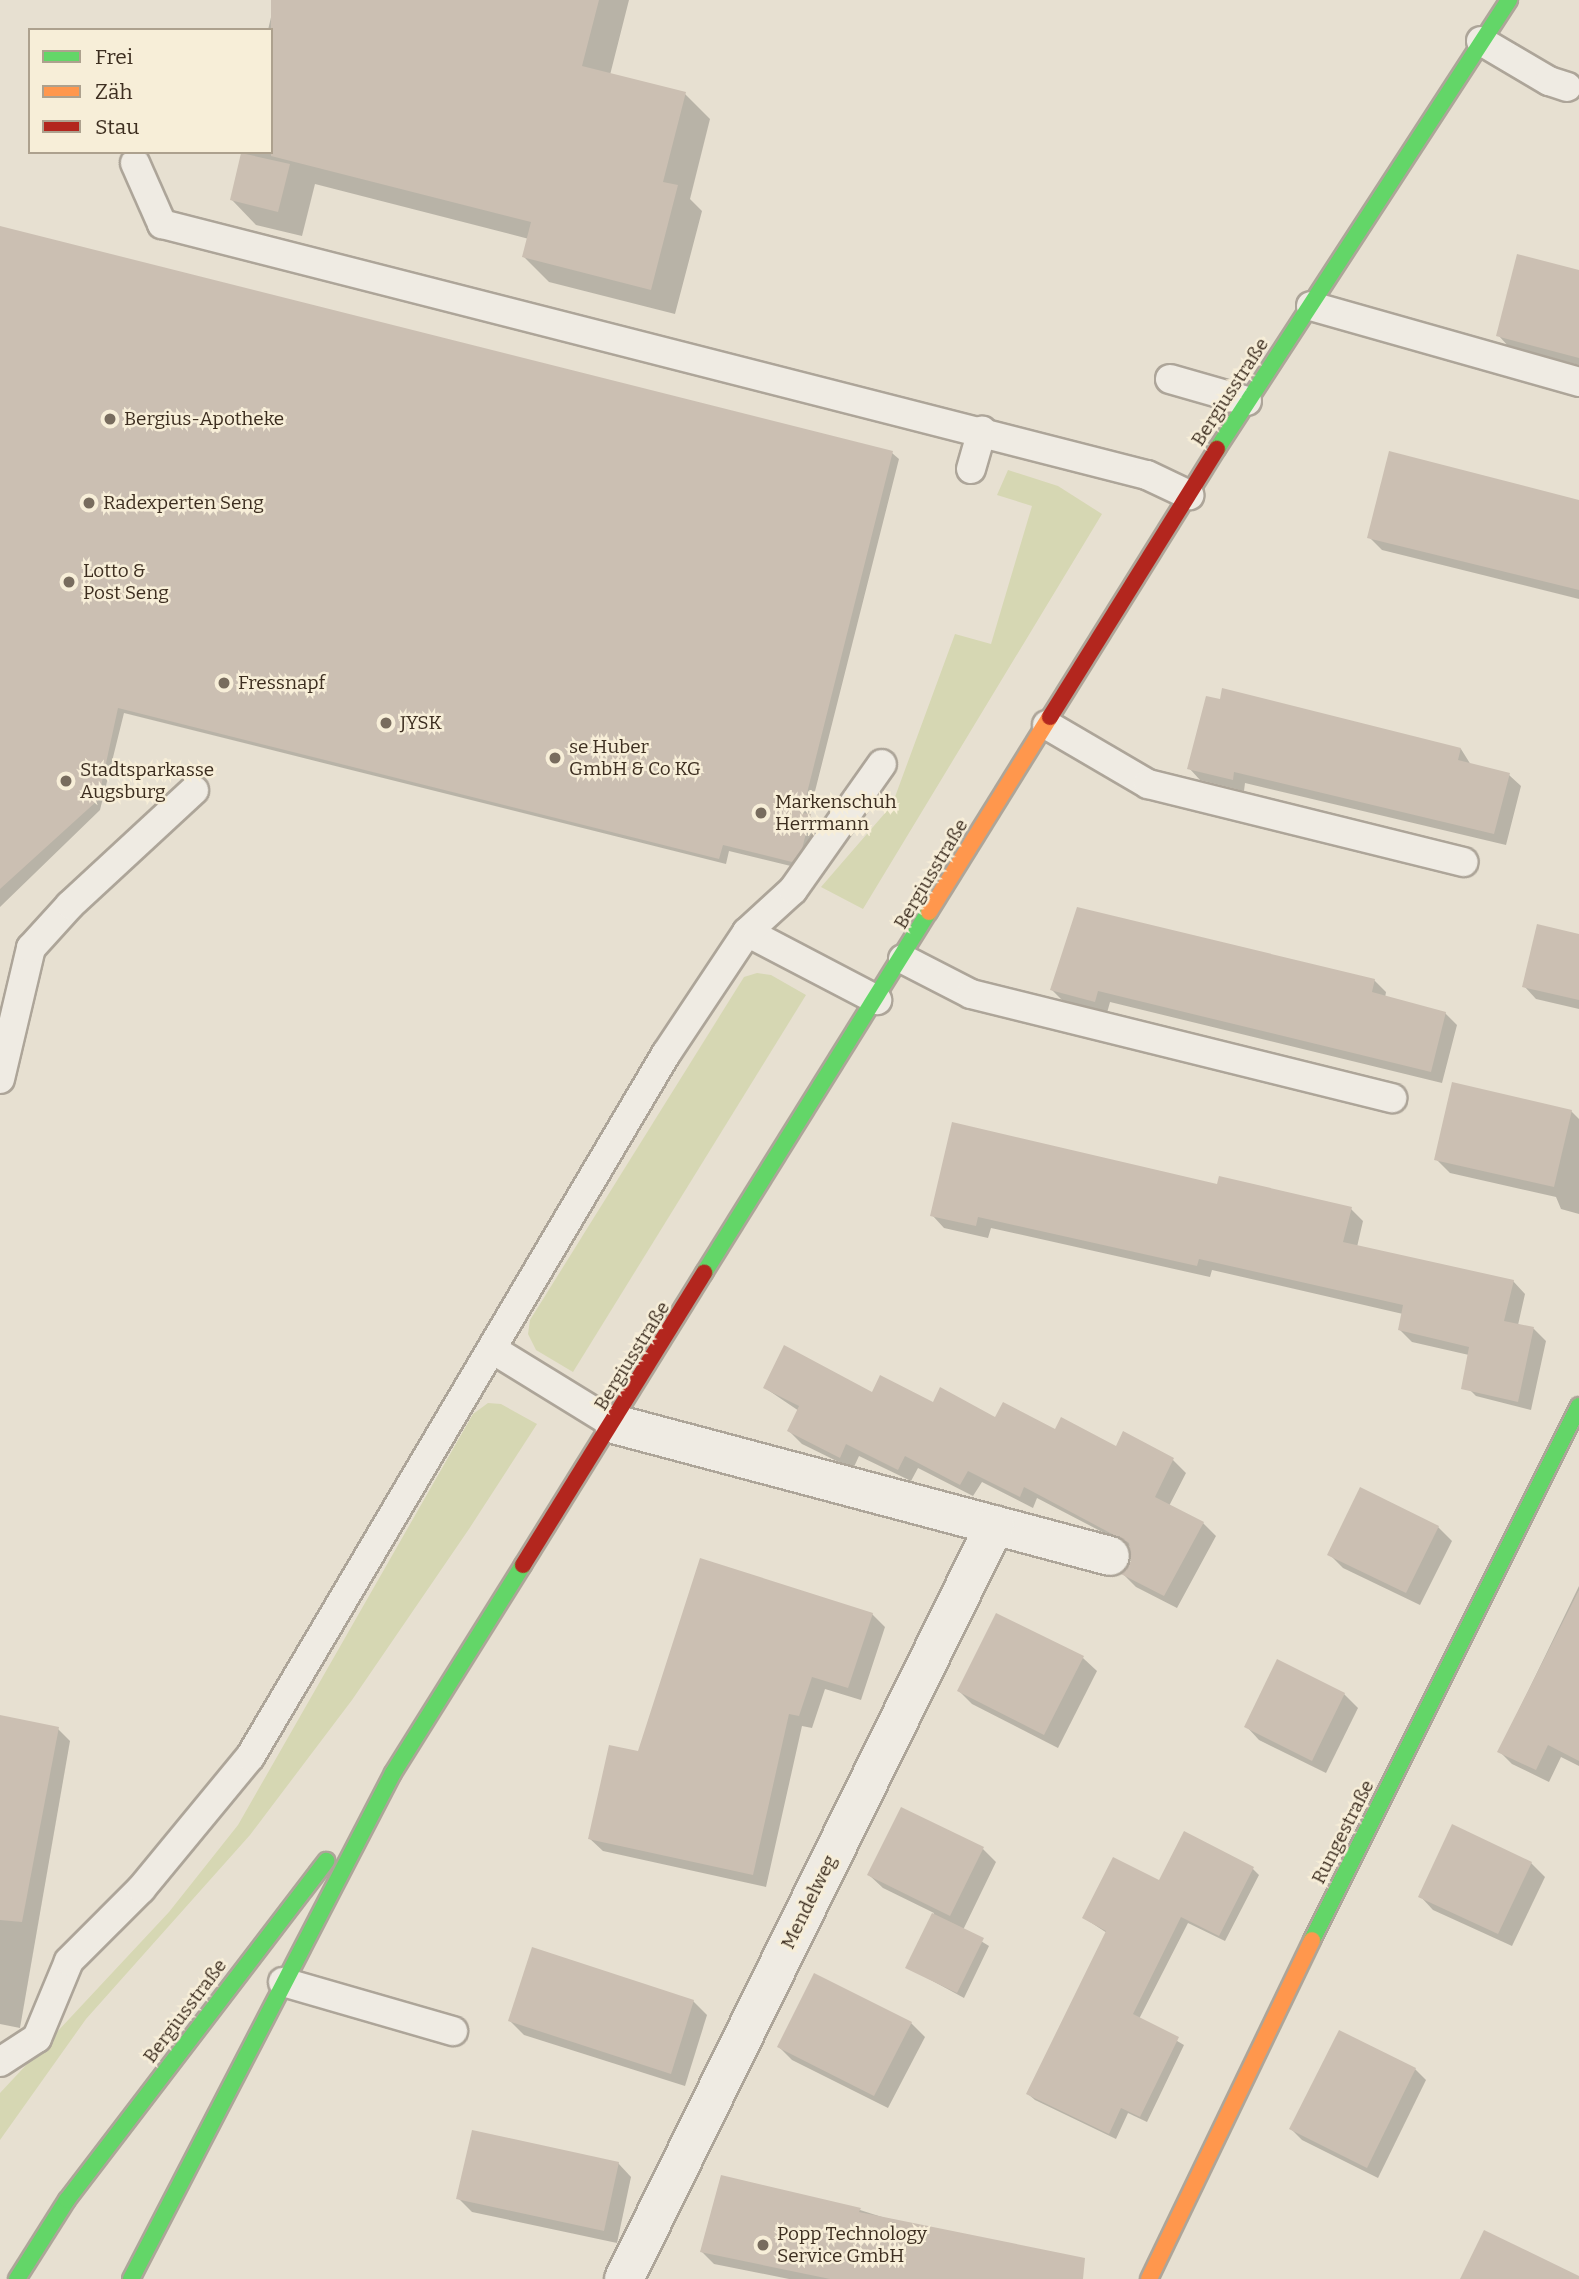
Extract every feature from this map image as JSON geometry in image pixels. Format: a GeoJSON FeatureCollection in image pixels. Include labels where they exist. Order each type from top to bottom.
{"type":"FeatureCollection","features":[{"type":"Feature","properties":{"kind":"street","name":"Bergiusstraße"},"geometry":{"type":"LineString","coordinates":[[131,2279],[393,1773],[903,959],[1247,401],[1509,0]]}},
{"type":"Feature","properties":{"kind":"street","name":"Rungestraße"},"geometry":{"type":"LineString","coordinates":[[1149,2279],[1227,2111],[1579,1406]]}},
{"type":"Feature","properties":{"kind":"street"},"geometry":{"type":"LineString","coordinates":[[614,1423],[1110,1556]]}},
{"type":"Feature","properties":{"kind":"street","name":"Mendelweg"},"geometry":{"type":"LineString","coordinates":[[624,2279],[995,1525]]}},
{"type":"Feature","properties":{"kind":"street","name":"Bergiusstraße"},"geometry":{"type":"LineString","coordinates":[[17,2279],[67,2200],[393,1773]]}},
{"type":"Feature","properties":{"kind":"lane"},"geometry":{"type":"LineString","coordinates":[[1481,41],[1549,82],[1567,87]]}},
{"type":"Feature","properties":{"kind":"lane"},"geometry":{"type":"LineString","coordinates":[[135,163],[162,224],[982,431],[1147,475],[1189,495]]}},
{"type":"Feature","properties":{"kind":"lane"},"geometry":{"type":"LineString","coordinates":[[1311,306],[1579,382]]}},
{"type":"Feature","properties":{"kind":"lane"},"geometry":{"type":"LineString","coordinates":[[1170,379],[1247,401]]}},
{"type":"Feature","properties":{"kind":"lane"},"geometry":{"type":"LineString","coordinates":[[971,469],[982,431]]}},
{"type":"Feature","properties":{"kind":"lane"},"geometry":{"type":"LineString","coordinates":[[1046,725],[1148,784],[1464,862]]}},
{"type":"Feature","properties":{"kind":"lane"},"geometry":{"type":"LineString","coordinates":[[0,2062],[37,2038],[69,1961],[141,1889],[250,1757],[666,1054],[747,932],[793,890],[882,764]]}},
{"type":"Feature","properties":{"kind":"lane"},"geometry":{"type":"LineString","coordinates":[[0,1079],[31,948],[70,905],[194,790]]}},
{"type":"Feature","properties":{"kind":"lane"},"geometry":{"type":"LineString","coordinates":[[747,932],[877,1000]]}},
{"type":"Feature","properties":{"kind":"lane"},"geometry":{"type":"LineString","coordinates":[[903,959],[971,994],[1392,1098]]}},
{"type":"Feature","properties":{"kind":"lane"},"geometry":{"type":"LineString","coordinates":[[492,1349],[614,1423]]}},
{"type":"Feature","properties":{"kind":"lane"},"geometry":{"type":"LineString","coordinates":[[283,1982],[453,2031]]}},
{"type":"Feature","properties":{"kind":"green space"},"geometry":{"type":"Polygon","coordinates":[[[1008,470],[1058,486],[1102,514],[863,909],[821,887],[892,805],[955,634],[991,644],[1032,506],[997,495],[1008,470]]]}},
{"type":"Feature","properties":{"kind":"green space"},"geometry":{"type":"Polygon","coordinates":[[[757,973],[771,975],[806,995],[573,1372],[536,1350],[528,1334],[530,1320],[744,977],[757,973]]]}},
{"type":"Feature","properties":{"kind":"green space"},"geometry":{"type":"Polygon","coordinates":[[[488,1403],[501,1404],[537,1424],[469,1529],[352,1700],[250,1835],[86,2019],[0,2140],[0,2093],[169,1912],[238,1825],[473,1414],[488,1403]]]}},
{"type":"Feature","properties":{"kind":"building"},"geometry":{"type":"Polygon","coordinates":[[[271,0],[599,0],[582,66],[686,92],[663,182],[678,185],[651,290],[522,257],[531,222],[271,156],[271,0]]]}},
{"type":"Feature","properties":{"kind":"building"},"geometry":{"type":"Polygon","coordinates":[[[241,154],[290,164],[278,212],[230,200],[241,154]]]}},
{"type":"Feature","properties":{"kind":"building"},"geometry":{"type":"Polygon","coordinates":[[[0,226],[893,451],[802,813],[811,814],[802,849],[792,862],[723,845],[719,859],[118,708],[98,800],[0,889],[0,226]]]}},
{"type":"Feature","properties":{"kind":"building"},"geometry":{"type":"Polygon","coordinates":[[[1517,254],[1579,270],[1579,358],[1496,336],[1517,254]]]}},
{"type":"Feature","properties":{"kind":"building"},"geometry":{"type":"Polygon","coordinates":[[[1389,451],[1579,500],[1579,590],[1367,538],[1389,451]]]}},
{"type":"Feature","properties":{"kind":"building"},"geometry":{"type":"Polygon","coordinates":[[[1222,688],[1461,748],[1458,760],[1510,773],[1494,834],[1234,772],[1233,780],[1187,769],[1206,696],[1220,699],[1222,688]]]}},
{"type":"Feature","properties":{"kind":"building"},"geometry":{"type":"Polygon","coordinates":[[[1077,907],[1375,979],[1372,992],[1446,1012],[1431,1072],[1098,991],[1095,1002],[1050,990],[1077,907]]]}},
{"type":"Feature","properties":{"kind":"building"},"geometry":{"type":"Polygon","coordinates":[[[1537,924],[1579,934],[1579,1000],[1522,987],[1537,924]]]}},
{"type":"Feature","properties":{"kind":"building"},"geometry":{"type":"Polygon","coordinates":[[[1452,1082],[1572,1110],[1554,1187],[1434,1160],[1452,1082]]]}},
{"type":"Feature","properties":{"kind":"building"},"geometry":{"type":"Polygon","coordinates":[[[952,1122],[1217,1184],[1219,1176],[1352,1207],[1343,1242],[1514,1280],[1504,1321],[1534,1327],[1518,1402],[1461,1389],[1469,1347],[1398,1330],[1403,1305],[1199,1259],[1197,1266],[978,1217],[976,1226],[930,1216],[952,1122]]]}},
{"type":"Feature","properties":{"kind":"building"},"geometry":{"type":"Polygon","coordinates":[[[784,1345],[872,1392],[880,1375],[933,1402],[940,1387],[995,1417],[1003,1402],[1055,1429],[1061,1417],[1116,1446],[1123,1431],[1174,1458],[1155,1497],[1204,1522],[1164,1596],[1121,1574],[1131,1561],[1129,1543],[1024,1487],[1020,1497],[968,1471],[960,1485],[905,1456],[898,1470],[846,1444],[840,1458],[787,1431],[799,1406],[763,1388],[784,1345]]]}},
{"type":"Feature","properties":{"kind":"building"},"geometry":{"type":"Polygon","coordinates":[[[1360,1487],[1439,1526],[1406,1593],[1327,1555],[1360,1487]]]}},
{"type":"Feature","properties":{"kind":"building"},"geometry":{"type":"Polygon","coordinates":[[[700,1558],[873,1613],[848,1688],[812,1677],[799,1716],[789,1714],[753,1875],[588,1839],[609,1745],[638,1751],[700,1558]]]}},
{"type":"Feature","properties":{"kind":"building"},"geometry":{"type":"Polygon","coordinates":[[[1579,1590],[1579,1761],[1548,1745],[1536,1770],[1497,1752],[1579,1590]]]}},
{"type":"Feature","properties":{"kind":"building"},"geometry":{"type":"Polygon","coordinates":[[[996,1613],[1084,1656],[1044,1735],[957,1691],[996,1613]]]}},
{"type":"Feature","properties":{"kind":"building"},"geometry":{"type":"Polygon","coordinates":[[[1277,1659],[1345,1693],[1312,1761],[1244,1727],[1277,1659]]]}},
{"type":"Feature","properties":{"kind":"building"},"geometry":{"type":"Polygon","coordinates":[[[0,1715],[59,1727],[22,1922],[0,1920],[0,1715]]]}},
{"type":"Feature","properties":{"kind":"building"},"geometry":{"type":"Polygon","coordinates":[[[901,1807],[984,1847],[950,1916],[867,1875],[901,1807]]]}},
{"type":"Feature","properties":{"kind":"building"},"geometry":{"type":"Polygon","coordinates":[[[1452,1824],[1532,1862],[1498,1934],[1418,1897],[1452,1824]]]}},
{"type":"Feature","properties":{"kind":"building"},"geometry":{"type":"Polygon","coordinates":[[[1184,1831],[1254,1867],[1219,1936],[1181,1917],[1133,2014],[1179,2037],[1140,2117],[1121,2108],[1109,2134],[1026,2094],[1106,1931],[1082,1918],[1113,1857],[1159,1880],[1184,1831]]]}},
{"type":"Feature","properties":{"kind":"building"},"geometry":{"type":"Polygon","coordinates":[[[932,1913],[984,1938],[957,1993],[905,1968],[932,1913]]]}},
{"type":"Feature","properties":{"kind":"building"},"geometry":{"type":"Polygon","coordinates":[[[532,1947],[694,2000],[671,2074],[508,2021],[532,1947]]]}},
{"type":"Feature","properties":{"kind":"building"},"geometry":{"type":"Polygon","coordinates":[[[814,1973],[912,2022],[874,2096],[777,2047],[814,1973]]]}},
{"type":"Feature","properties":{"kind":"building"},"geometry":{"type":"Polygon","coordinates":[[[1339,2030],[1416,2068],[1367,2168],[1289,2129],[1339,2030]]]}},
{"type":"Feature","properties":{"kind":"building"},"geometry":{"type":"Polygon","coordinates":[[[472,2130],[619,2162],[604,2231],[456,2199],[472,2130]]]}},
{"type":"Feature","properties":{"kind":"building"},"geometry":{"type":"Polygon","coordinates":[[[721,2175],[861,2208],[859,2212],[1085,2258],[1083,2279],[830,2279],[700,2252],[721,2175]]]}},
{"type":"Feature","properties":{"kind":"building"},"geometry":{"type":"Polygon","coordinates":[[[1484,2230],[1579,2276],[1579,2279],[1460,2279],[1484,2230]]]}},
{"type":"Feature","properties":{"kind":"traffic: fast"},"geometry":{"type":"LineString","coordinates":[[1217,449],[1509,0]]}},
{"type":"Feature","properties":{"kind":"traffic: fast"},"geometry":{"type":"LineString","coordinates":[[704,1273],[929,912]]}},
{"type":"Feature","properties":{"kind":"traffic: fast"},"geometry":{"type":"LineString","coordinates":[[1312,1940],[1579,1406]]}},
{"type":"Feature","properties":{"kind":"traffic: fast"},"geometry":{"type":"LineString","coordinates":[[131,2279],[393,1773],[523,1565]]}},
{"type":"Feature","properties":{"kind":"traffic: fast"},"geometry":{"type":"LineString","coordinates":[[17,2279],[67,2200],[326,1861]]}},
{"type":"Feature","properties":{"kind":"traffic: slow"},"geometry":{"type":"LineString","coordinates":[[929,912],[1050,717]]}},
{"type":"Feature","properties":{"kind":"traffic: slow"},"geometry":{"type":"LineString","coordinates":[[1149,2279],[1312,1940]]}},
{"type":"Feature","properties":{"kind":"traffic: jam"},"geometry":{"type":"LineString","coordinates":[[1050,717],[1217,449]]}},
{"type":"Feature","properties":{"kind":"traffic: jam"},"geometry":{"type":"LineString","coordinates":[[523,1565],[704,1273]]}},
{"type":"Feature","properties":{"kind":"place","name":"Bergius-Apotheke"},"geometry":{"type":"Point","coordinates":[110,419]}},
{"type":"Feature","properties":{"kind":"place","name":"Radexperten Seng"},"geometry":{"type":"Point","coordinates":[89,503]}},
{"type":"Feature","properties":{"kind":"place","name":"Lotto & Post Seng"},"geometry":{"type":"Point","coordinates":[69,582]}},
{"type":"Feature","properties":{"kind":"place","name":"Fressnapf"},"geometry":{"type":"Point","coordinates":[224,683]}},
{"type":"Feature","properties":{"kind":"place","name":"JYSK"},"geometry":{"type":"Point","coordinates":[386,723]}},
{"type":"Feature","properties":{"kind":"place","name":"se Huber GmbH & Co KG"},"geometry":{"type":"Point","coordinates":[555,758]}},
{"type":"Feature","properties":{"kind":"place","name":"Stadtsparkasse Augsburg"},"geometry":{"type":"Point","coordinates":[66,781]}},
{"type":"Feature","properties":{"kind":"place","name":"Markenschuh Herrmann"},"geometry":{"type":"Point","coordinates":[761,813]}},
{"type":"Feature","properties":{"kind":"place","name":"Popp Technology Service GmbH"},"geometry":{"type":"Point","coordinates":[763,2245]}}]}
